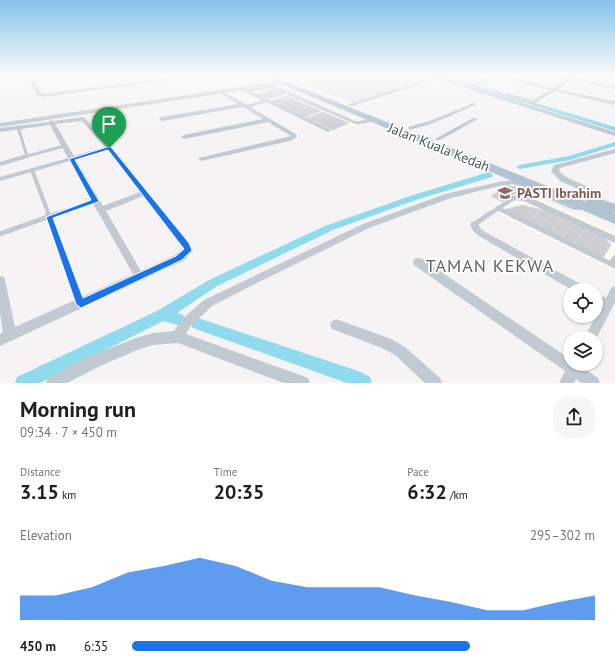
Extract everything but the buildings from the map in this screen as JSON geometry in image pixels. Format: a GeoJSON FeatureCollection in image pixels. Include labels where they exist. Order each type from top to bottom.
{"type":"FeatureCollection","features":[{"type":"Feature","properties":{"kind":"main road","name":"Jalan Kuala Kedah"},"geometry":{"type":"LineString","coordinates":[[313,93],[374,120],[526,178],[615,209]]}},
{"type":"Feature","properties":{"kind":"main road","name":"Jalan Kuala Kedah"},"geometry":{"type":"LineString","coordinates":[[347,107],[438,139],[477,159]]}},
{"type":"Feature","properties":{"kind":"main road","name":"Jalan Kuala Kedah"},"geometry":{"type":"LineString","coordinates":[[526,178],[583,206],[615,219]]}},
{"type":"Feature","properties":{"kind":"street"},"geometry":{"type":"LineString","coordinates":[[38,93],[48,96],[70,93]]}},
{"type":"Feature","properties":{"kind":"street"},"geometry":{"type":"LineString","coordinates":[[0,130],[51,120],[217,93]]}},
{"type":"Feature","properties":{"kind":"street"},"geometry":{"type":"LineString","coordinates":[[202,159],[290,139],[295,136],[223,93]]}},
{"type":"Feature","properties":{"kind":"street"},"geometry":{"type":"LineString","coordinates":[[252,93],[266,101],[328,130]]}},
{"type":"Feature","properties":{"kind":"street"},"geometry":{"type":"LineString","coordinates":[[286,93],[357,123]]}},
{"type":"Feature","properties":{"kind":"street"},"geometry":{"type":"LineString","coordinates":[[332,113],[390,93]]}},
{"type":"Feature","properties":{"kind":"street"},"geometry":{"type":"LineString","coordinates":[[492,93],[615,134]]}},
{"type":"Feature","properties":{"kind":"street"},"geometry":{"type":"LineString","coordinates":[[499,93],[534,102],[550,93]]}},
{"type":"Feature","properties":{"kind":"street"},"geometry":{"type":"LineString","coordinates":[[568,93],[613,103],[615,101]]}},
{"type":"Feature","properties":{"kind":"street"},"geometry":{"type":"LineString","coordinates":[[162,119],[266,101]]}},
{"type":"Feature","properties":{"kind":"street"},"geometry":{"type":"LineString","coordinates":[[0,125],[83,118],[109,148],[187,246],[188,250],[179,258],[5,338],[0,280]]}},
{"type":"Feature","properties":{"kind":"street"},"geometry":{"type":"LineString","coordinates":[[438,139],[475,119]]}},
{"type":"Feature","properties":{"kind":"street"},"geometry":{"type":"LineString","coordinates":[[51,120],[100,210],[139,276]]}},
{"type":"Feature","properties":{"kind":"street"},"geometry":{"type":"LineString","coordinates":[[184,137],[268,120]]}},
{"type":"Feature","properties":{"kind":"street"},"geometry":{"type":"LineString","coordinates":[[0,179],[109,148]]}},
{"type":"Feature","properties":{"kind":"street"},"geometry":{"type":"LineString","coordinates":[[599,203],[596,194],[563,179],[555,171],[557,167],[567,163],[615,151]]}},
{"type":"Feature","properties":{"kind":"street"},"geometry":{"type":"LineString","coordinates":[[178,336],[186,323],[208,303],[366,226],[448,196],[514,182],[577,208],[581,208],[583,206]]}},
{"type":"Feature","properties":{"kind":"street"},"geometry":{"type":"LineString","coordinates":[[100,210],[144,193]]}},
{"type":"Feature","properties":{"kind":"street"},"geometry":{"type":"LineString","coordinates":[[514,198],[526,199],[615,240]]}},
{"type":"Feature","properties":{"kind":"street"},"geometry":{"type":"LineString","coordinates":[[475,224],[476,229],[482,234],[570,283]]}},
{"type":"Feature","properties":{"kind":"street"},"geometry":{"type":"LineString","coordinates":[[418,262],[563,359]]}},
{"type":"Feature","properties":{"kind":"street"},"geometry":{"type":"LineString","coordinates":[[594,331],[615,291]]}},
{"type":"Feature","properties":{"kind":"street"},"geometry":{"type":"LineString","coordinates":[[603,302],[608,305]]}},
{"type":"Feature","properties":{"kind":"street"},"geometry":{"type":"LineString","coordinates":[[336,325],[386,343],[400,351],[435,383]]}},
{"type":"Feature","properties":{"kind":"street"},"geometry":{"type":"LineString","coordinates":[[53,383],[93,362],[136,344],[153,339],[178,336],[303,383]]}},
{"type":"Feature","properties":{"kind":"street"},"geometry":{"type":"LineString","coordinates":[[566,383],[573,371]]}},
{"type":"Feature","properties":{"kind":"street"},"geometry":{"type":"LineString","coordinates":[[580,371],[593,383]]}},
{"type":"Feature","properties":{"kind":"lane"},"geometry":{"type":"LineString","coordinates":[[410,128],[429,123],[474,104]]}},
{"type":"Feature","properties":{"kind":"lane"},"geometry":{"type":"LineString","coordinates":[[357,123],[374,120]]}},
{"type":"Feature","properties":{"kind":"lane"},"geometry":{"type":"LineString","coordinates":[[18,127],[27,156]]}},
{"type":"Feature","properties":{"kind":"lane"},"geometry":{"type":"LineString","coordinates":[[0,164],[64,146]]}},
{"type":"Feature","properties":{"kind":"lane"},"geometry":{"type":"LineString","coordinates":[[32,170],[81,304]]}},
{"type":"Feature","properties":{"kind":"lane"},"geometry":{"type":"LineString","coordinates":[[475,224],[514,198]]}},
{"type":"Feature","properties":{"kind":"lane"},"geometry":{"type":"LineString","coordinates":[[0,234],[95,201]]}},
{"type":"Feature","properties":{"kind":"lane"},"geometry":{"type":"LineString","coordinates":[[497,208],[613,265],[615,258]]}},
{"type":"Feature","properties":{"kind":"shaded area"},"geometry":{"type":"Polygon","coordinates":[[[254,93],[291,93],[364,124],[333,131],[254,93]]]}},
{"type":"Feature","properties":{"kind":"shaded area"},"geometry":{"type":"Polygon","coordinates":[[[329,93],[384,93],[353,102],[329,93]]]}},
{"type":"Feature","properties":{"kind":"shaded area","name":"TAMAN KEKWA"},"geometry":{"type":"Polygon","coordinates":[[[522,191],[615,231],[615,271],[492,210],[522,191]]]}},
{"type":"Feature","properties":{"kind":"waterway"},"geometry":{"type":"LineString","coordinates":[[497,93],[615,129]]}},
{"type":"Feature","properties":{"kind":"waterway"},"geometry":{"type":"LineString","coordinates":[[520,167],[570,158],[615,144]]}},
{"type":"Feature","properties":{"kind":"waterway"},"geometry":{"type":"LineString","coordinates":[[162,315],[213,283],[329,228],[413,198],[489,175]]}},
{"type":"Feature","properties":{"kind":"waterway"},"geometry":{"type":"LineString","coordinates":[[23,383],[162,315]]}},
{"type":"Feature","properties":{"kind":"waterway"},"geometry":{"type":"LineString","coordinates":[[162,315],[178,319]]}},
{"type":"Feature","properties":{"kind":"waterway"},"geometry":{"type":"LineString","coordinates":[[198,324],[361,380],[364,383]]}},
{"type":"Feature","properties":{"kind":"place","name":"PASTI Ibrahim"},"geometry":{"type":"Point","coordinates":[505,193]}},
{"type":"Feature","properties":{"kind":"district","name":"TAMAN KEKWA"},"geometry":{"type":"Point","coordinates":[490,265]}},
{"type":"Feature","properties":{"kind":"route"},"geometry":{"type":"LineString","coordinates":[[109,148],[187,246],[188,250],[179,258],[81,304],[50,217],[95,201],[72,159],[109,148]]}}]}
